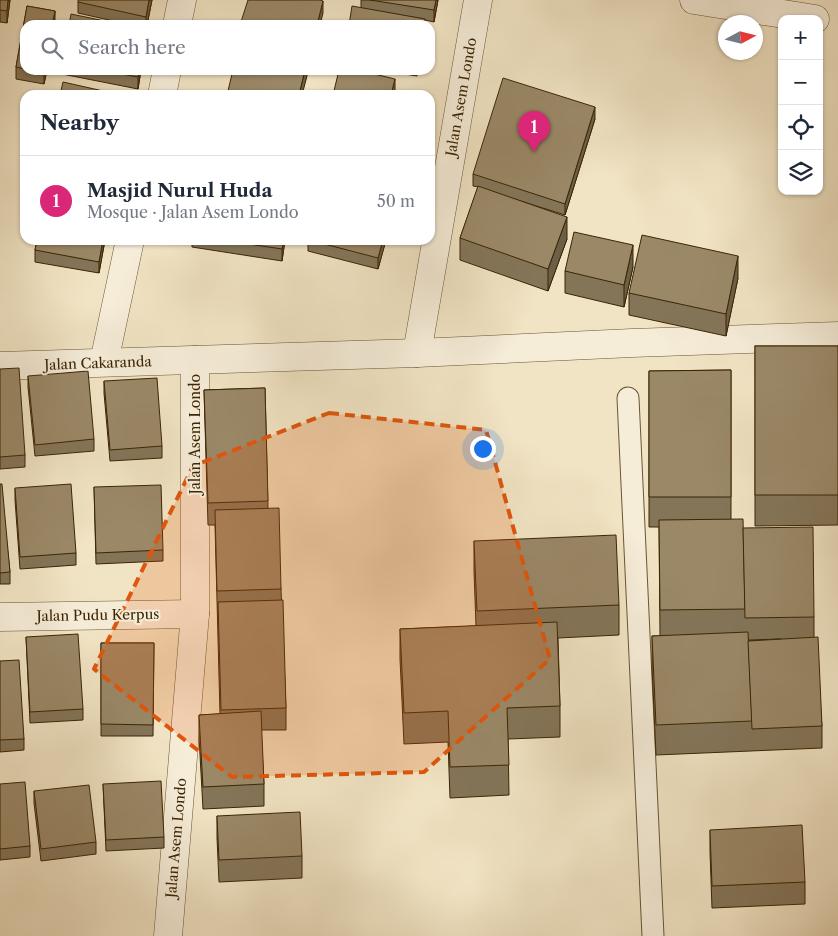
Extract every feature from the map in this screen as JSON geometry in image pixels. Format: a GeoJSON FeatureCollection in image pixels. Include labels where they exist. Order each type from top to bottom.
{"type":"FeatureCollection","features":[{"type":"Feature","properties":{"kind":"street"},"geometry":{"type":"LineString","coordinates":[[178,20],[182,0]]}},
{"type":"Feature","properties":{"kind":"street","name":"Jalan Asem Londo"},"geometry":{"type":"LineString","coordinates":[[168,936],[195,614],[196,360],[417,353],[478,0]]}},
{"type":"Feature","properties":{"kind":"street"},"geometry":{"type":"LineString","coordinates":[[694,0],[790,15]]}},
{"type":"Feature","properties":{"kind":"street"},"geometry":{"type":"LineString","coordinates":[[823,20],[838,22]]}},
{"type":"Feature","properties":{"kind":"street"},"geometry":{"type":"LineString","coordinates":[[163,90],[166,75]]}},
{"type":"Feature","properties":{"kind":"street"},"geometry":{"type":"LineString","coordinates":[[104,362],[129,245]]}},
{"type":"Feature","properties":{"kind":"street"},"geometry":{"type":"LineString","coordinates":[[417,353],[838,336]]}},
{"type":"Feature","properties":{"kind":"street","name":"Jalan Cakaranda"},"geometry":{"type":"LineString","coordinates":[[0,366],[196,360]]}},
{"type":"Feature","properties":{"kind":"street","name":"Jalan Pudu Kerpus"},"geometry":{"type":"LineString","coordinates":[[0,617],[195,614]]}},
{"type":"Feature","properties":{"kind":"lane"},"geometry":{"type":"LineString","coordinates":[[628,398],[653,936]]}},
{"type":"Feature","properties":{"kind":"highlighted area"},"geometry":{"type":"Polygon","coordinates":[[[329,413],[486,430],[550,659],[424,772],[232,777],[94,669],[193,466],[329,413]]]}},
{"type":"Feature","properties":{"kind":"building"},"geometry":{"type":"Polygon","coordinates":[[[0,0],[8,0],[7,11],[0,10],[0,0]]]}},
{"type":"Feature","properties":{"kind":"building"},"geometry":{"type":"Polygon","coordinates":[[[78,0],[149,0],[146,17],[78,2],[78,0]]]}},
{"type":"Feature","properties":{"kind":"building"},"geometry":{"type":"Polygon","coordinates":[[[248,0],[323,1],[318,20],[242,20],[248,0]]]}},
{"type":"Feature","properties":{"kind":"building"},"geometry":{"type":"Polygon","coordinates":[[[370,0],[436,0],[434,10],[370,0]]]}},
{"type":"Feature","properties":{"kind":"building"},"geometry":{"type":"Polygon","coordinates":[[[27,6],[55,11],[53,20],[24,20],[27,6]]]}},
{"type":"Feature","properties":{"kind":"building"},"geometry":{"type":"Polygon","coordinates":[[[352,6],[425,19],[425,20],[350,20],[352,6]]]}},
{"type":"Feature","properties":{"kind":"building"},"geometry":{"type":"Polygon","coordinates":[[[71,14],[100,20],[70,20],[71,14]]]}},
{"type":"Feature","properties":{"kind":"building"},"geometry":{"type":"Polygon","coordinates":[[[20,45],[20,68],[16,67],[20,45]]]}},
{"type":"Feature","properties":{"kind":"building"},"geometry":{"type":"Polygon","coordinates":[[[232,75],[304,75],[300,90],[228,90],[232,75]]]}},
{"type":"Feature","properties":{"kind":"building"},"geometry":{"type":"Polygon","coordinates":[[[338,75],[379,75],[395,79],[392,90],[334,90],[338,75]]]}},
{"type":"Feature","properties":{"kind":"building"},"geometry":{"type":"Polygon","coordinates":[[[503,78],[595,107],[565,204],[473,174],[503,78]]]}},
{"type":"Feature","properties":{"kind":"building"},"geometry":{"type":"Polygon","coordinates":[[[63,82],[99,90],[61,90],[63,82]]]}},
{"type":"Feature","properties":{"kind":"building"},"geometry":{"type":"Polygon","coordinates":[[[478,186],[567,217],[548,269],[460,238],[478,186]]]}},
{"type":"Feature","properties":{"kind":"building"},"geometry":{"type":"Polygon","coordinates":[[[574,232],[633,245],[624,285],[565,271],[574,232]]]}},
{"type":"Feature","properties":{"kind":"building"},"geometry":{"type":"Polygon","coordinates":[[[642,235],[738,256],[726,314],[629,293],[642,235]]]}},
{"type":"Feature","properties":{"kind":"building"},"geometry":{"type":"Polygon","coordinates":[[[36,245],[102,245],[99,262],[35,250],[36,245]]]}},
{"type":"Feature","properties":{"kind":"building"},"geometry":{"type":"Polygon","coordinates":[[[255,245],[283,245],[282,249],[255,245]]]}},
{"type":"Feature","properties":{"kind":"building"},"geometry":{"type":"Polygon","coordinates":[[[328,245],[382,245],[378,258],[328,245]]]}},
{"type":"Feature","properties":{"kind":"building"},"geometry":{"type":"Polygon","coordinates":[[[755,346],[838,346],[838,495],[755,495],[755,346]]]}},
{"type":"Feature","properties":{"kind":"building"},"geometry":{"type":"Polygon","coordinates":[[[19,368],[25,455],[0,457],[0,369],[19,368]]]}},
{"type":"Feature","properties":{"kind":"building"},"geometry":{"type":"Polygon","coordinates":[[[731,370],[731,497],[649,497],[649,371],[731,370]]]}},
{"type":"Feature","properties":{"kind":"building"},"geometry":{"type":"Polygon","coordinates":[[[88,371],[94,439],[35,445],[28,376],[88,371]]]}},
{"type":"Feature","properties":{"kind":"building"},"geometry":{"type":"Polygon","coordinates":[[[157,378],[162,446],[110,450],[104,381],[157,378]]]}},
{"type":"Feature","properties":{"kind":"building"},"geometry":{"type":"Polygon","coordinates":[[[265,388],[268,501],[208,503],[204,390],[265,388]]]}},
{"type":"Feature","properties":{"kind":"building"},"geometry":{"type":"Polygon","coordinates":[[[0,484],[2,484],[10,572],[0,573],[0,484]]]}},
{"type":"Feature","properties":{"kind":"building"},"geometry":{"type":"Polygon","coordinates":[[[71,484],[76,553],[20,557],[15,488],[71,484]]]}},
{"type":"Feature","properties":{"kind":"building"},"geometry":{"type":"Polygon","coordinates":[[[161,485],[163,550],[96,553],[94,487],[161,485]]]}},
{"type":"Feature","properties":{"kind":"building"},"geometry":{"type":"Polygon","coordinates":[[[279,508],[281,589],[217,591],[215,510],[279,508]]]}},
{"type":"Feature","properties":{"kind":"building"},"geometry":{"type":"Polygon","coordinates":[[[743,519],[745,609],[660,610],[659,520],[743,519]]]}},
{"type":"Feature","properties":{"kind":"building"},"geometry":{"type":"Polygon","coordinates":[[[813,527],[814,617],[745,618],[743,528],[813,527]]]}},
{"type":"Feature","properties":{"kind":"building"},"geometry":{"type":"Polygon","coordinates":[[[616,535],[619,605],[477,611],[474,541],[616,535]]]}},
{"type":"Feature","properties":{"kind":"building"},"geometry":{"type":"Polygon","coordinates":[[[283,600],[286,708],[221,710],[218,602],[283,600]]]}},
{"type":"Feature","properties":{"kind":"building"},"geometry":{"type":"Polygon","coordinates":[[[557,622],[560,706],[507,708],[509,765],[450,767],[448,711],[404,713],[400,629],[557,622]]]}},
{"type":"Feature","properties":{"kind":"building"},"geometry":{"type":"Polygon","coordinates":[[[748,632],[752,721],[656,725],[652,636],[748,632]]]}},
{"type":"Feature","properties":{"kind":"building"},"geometry":{"type":"Polygon","coordinates":[[[78,634],[83,709],[30,712],[26,637],[78,634]]]}},
{"type":"Feature","properties":{"kind":"building"},"geometry":{"type":"Polygon","coordinates":[[[818,637],[822,726],[752,729],[748,641],[818,637]]]}},
{"type":"Feature","properties":{"kind":"building"},"geometry":{"type":"Polygon","coordinates":[[[101,643],[154,643],[153,725],[101,724],[101,643]]]}},
{"type":"Feature","properties":{"kind":"building"},"geometry":{"type":"Polygon","coordinates":[[[19,660],[24,739],[0,740],[0,661],[19,660]]]}},
{"type":"Feature","properties":{"kind":"building"},"geometry":{"type":"Polygon","coordinates":[[[261,711],[264,784],[203,787],[199,715],[261,711]]]}},
{"type":"Feature","properties":{"kind":"building"},"geometry":{"type":"Polygon","coordinates":[[[161,781],[164,837],[106,840],[103,784],[161,781]]]}},
{"type":"Feature","properties":{"kind":"building"},"geometry":{"type":"Polygon","coordinates":[[[25,782],[30,846],[0,849],[0,784],[25,782]]]}},
{"type":"Feature","properties":{"kind":"building"},"geometry":{"type":"Polygon","coordinates":[[[89,785],[96,842],[41,849],[34,791],[89,785]]]}},
{"type":"Feature","properties":{"kind":"building"},"geometry":{"type":"Polygon","coordinates":[[[300,812],[302,856],[219,860],[217,816],[300,812]]]}},
{"type":"Feature","properties":{"kind":"building"},"geometry":{"type":"Polygon","coordinates":[[[802,825],[805,882],[712,886],[710,830],[802,825]]]}},
{"type":"Feature","properties":{"kind":"place","name":"Masjid Nurul Huda"},"geometry":{"type":"Point","coordinates":[534,152]}}]}
